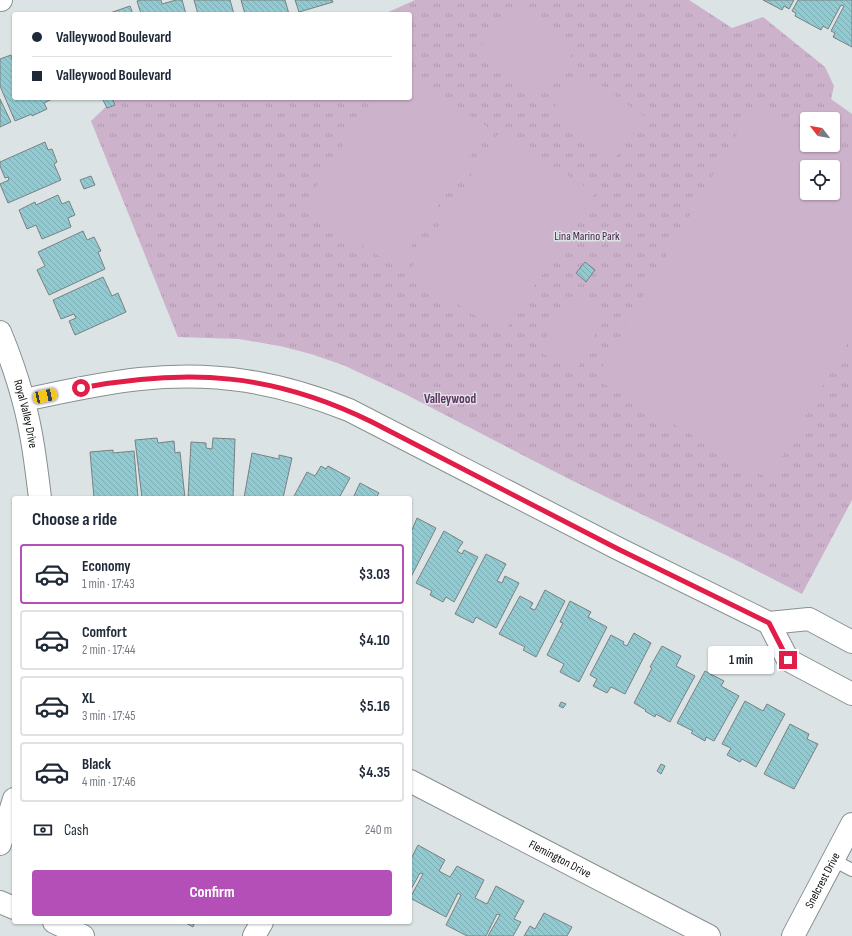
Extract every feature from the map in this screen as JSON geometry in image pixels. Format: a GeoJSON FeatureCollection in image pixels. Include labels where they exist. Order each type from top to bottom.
{"type":"FeatureCollection","features":[{"type":"Feature","properties":{"kind":"street","name":"Royal Valley Drive"},"geometry":{"type":"LineString","coordinates":[[0,332],[24,400],[40,496]]}},
{"type":"Feature","properties":{"kind":"street"},"geometry":{"type":"LineString","coordinates":[[24,400],[104,384],[174,376],[239,379],[292,390],[349,410],[618,549],[769,623],[808,619],[852,642]]}},
{"type":"Feature","properties":{"kind":"street"},"geometry":{"type":"LineString","coordinates":[[769,623],[788,660],[852,694]]}},
{"type":"Feature","properties":{"kind":"street","name":"Flemington Drive"},"geometry":{"type":"LineString","coordinates":[[412,782],[709,936]]}},
{"type":"Feature","properties":{"kind":"street"},"geometry":{"type":"LineString","coordinates":[[0,844],[12,805]]}},
{"type":"Feature","properties":{"kind":"street","name":"Snelcrest Drive"},"geometry":{"type":"LineString","coordinates":[[793,936],[852,824]]}},
{"type":"Feature","properties":{"kind":"street"},"geometry":{"type":"LineString","coordinates":[[0,902],[12,907]]}},
{"type":"Feature","properties":{"kind":"street"},"geometry":{"type":"LineString","coordinates":[[58,924],[83,936]]}},
{"type":"Feature","properties":{"kind":"street"},"geometry":{"type":"LineString","coordinates":[[254,936],[261,924]]}},
{"type":"Feature","properties":{"kind":"lane"},"geometry":{"type":"LineString","coordinates":[[833,860],[852,870]]}},
{"type":"Feature","properties":{"kind":"green space","name":"Lina Marino Park"},"geometry":{"type":"Polygon","coordinates":[[[415,0],[689,0],[732,28],[763,17],[825,67],[834,86],[831,99],[852,114],[852,500],[802,594],[740,562],[567,478],[403,393],[343,365],[311,354],[280,346],[239,339],[178,337],[91,121],[113,100],[412,100],[412,12],[388,12],[415,0]]]}},
{"type":"Feature","properties":{"kind":"green space"},"geometry":{"type":"Polygon","coordinates":[[[515,6],[572,54],[537,95],[480,48],[515,6]]]}},
{"type":"Feature","properties":{"kind":"green space"},"geometry":{"type":"Polygon","coordinates":[[[580,70],[645,117],[615,158],[551,112],[580,70]]]}},
{"type":"Feature","properties":{"kind":"green space"},"geometry":{"type":"Polygon","coordinates":[[[412,77],[489,128],[397,268],[303,207],[372,100],[412,100],[412,77]]]}},
{"type":"Feature","properties":{"kind":"green space"},"geometry":{"type":"Polygon","coordinates":[[[754,104],[800,130],[800,152],[838,152],[852,160],[852,336],[769,479],[595,379],[754,104]]]}},
{"type":"Feature","properties":{"kind":"green space"},"geometry":{"type":"Polygon","coordinates":[[[500,131],[595,193],[503,334],[409,272],[500,131]]]}},
{"type":"Feature","properties":{"kind":"green space"},"geometry":{"type":"Polygon","coordinates":[[[567,296],[605,315],[576,371],[539,352],[567,296]]]}},
{"type":"Feature","properties":{"kind":"building"},"geometry":{"type":"Polygon","coordinates":[[[161,0],[162,4],[182,0],[185,12],[140,12],[137,1],[161,0]]]}},
{"type":"Feature","properties":{"kind":"building"},"geometry":{"type":"Polygon","coordinates":[[[194,0],[230,0],[233,12],[197,12],[194,0]]]}},
{"type":"Feature","properties":{"kind":"building"},"geometry":{"type":"Polygon","coordinates":[[[241,0],[285,0],[288,12],[244,12],[241,0]]]}},
{"type":"Feature","properties":{"kind":"building"},"geometry":{"type":"Polygon","coordinates":[[[295,0],[332,0],[333,2],[299,12],[295,0]]]}},
{"type":"Feature","properties":{"kind":"building"},"geometry":{"type":"Polygon","coordinates":[[[763,0],[794,0],[789,9],[784,6],[782,10],[763,0]]]}},
{"type":"Feature","properties":{"kind":"building"},"geometry":{"type":"Polygon","coordinates":[[[798,0],[852,0],[852,47],[833,37],[835,33],[831,31],[844,6],[841,5],[828,29],[823,26],[821,30],[795,16],[796,13],[792,11],[798,0]]]}},
{"type":"Feature","properties":{"kind":"building"},"geometry":{"type":"Polygon","coordinates":[[[130,6],[132,12],[113,12],[130,6]]]}},
{"type":"Feature","properties":{"kind":"building"},"geometry":{"type":"Polygon","coordinates":[[[11,55],[12,58],[12,100],[50,100],[44,103],[47,109],[32,116],[32,114],[15,121],[0,86],[0,59],[11,55]]]}},
{"type":"Feature","properties":{"kind":"building"},"geometry":{"type":"Polygon","coordinates":[[[0,99],[11,122],[0,127],[0,99]]]}},
{"type":"Feature","properties":{"kind":"building"},"geometry":{"type":"Polygon","coordinates":[[[103,100],[113,100],[115,105],[107,108],[103,100]]]}},
{"type":"Feature","properties":{"kind":"building"},"geometry":{"type":"Polygon","coordinates":[[[45,142],[48,150],[52,149],[57,162],[54,164],[61,180],[8,203],[0,184],[9,180],[8,177],[5,178],[0,162],[45,142]]]}},
{"type":"Feature","properties":{"kind":"building"},"geometry":{"type":"Polygon","coordinates":[[[91,176],[95,185],[84,189],[80,180],[91,176]]]}},
{"type":"Feature","properties":{"kind":"building"},"geometry":{"type":"Polygon","coordinates":[[[58,195],[62,204],[69,201],[75,215],[68,218],[71,227],[42,239],[36,225],[27,229],[19,210],[35,202],[36,205],[58,195]]]}},
{"type":"Feature","properties":{"kind":"building"},"geometry":{"type":"Polygon","coordinates":[[[83,231],[87,240],[94,237],[101,251],[98,252],[105,269],[49,295],[37,270],[45,266],[38,252],[83,231]]]}},
{"type":"Feature","properties":{"kind":"building"},"geometry":{"type":"Polygon","coordinates":[[[585,262],[595,270],[586,282],[576,273],[585,262]]]}},
{"type":"Feature","properties":{"kind":"building"},"geometry":{"type":"Polygon","coordinates":[[[103,277],[112,296],[118,293],[126,312],[75,335],[69,321],[76,318],[74,314],[61,319],[53,300],[103,277]]]}},
{"type":"Feature","properties":{"kind":"building"},"geometry":{"type":"Polygon","coordinates":[[[157,438],[158,443],[174,441],[175,453],[180,452],[185,496],[142,496],[135,440],[157,438]]]}},
{"type":"Feature","properties":{"kind":"building"},"geometry":{"type":"Polygon","coordinates":[[[213,438],[235,439],[233,496],[188,496],[191,442],[206,443],[206,448],[212,449],[213,438]]]}},
{"type":"Feature","properties":{"kind":"building"},"geometry":{"type":"Polygon","coordinates":[[[113,450],[113,453],[134,451],[138,496],[94,496],[90,452],[113,450]]]}},
{"type":"Feature","properties":{"kind":"building"},"geometry":{"type":"Polygon","coordinates":[[[252,453],[279,459],[279,455],[292,458],[283,496],[244,496],[252,453]]]}},
{"type":"Feature","properties":{"kind":"building"},"geometry":{"type":"Polygon","coordinates":[[[321,466],[326,469],[328,466],[350,478],[340,496],[294,496],[307,472],[315,476],[321,466]]]}},
{"type":"Feature","properties":{"kind":"building"},"geometry":{"type":"Polygon","coordinates":[[[360,483],[379,493],[377,496],[354,496],[360,483]]]}},
{"type":"Feature","properties":{"kind":"building"},"geometry":{"type":"Polygon","coordinates":[[[417,518],[436,528],[412,575],[412,530],[417,518]]]}},
{"type":"Feature","properties":{"kind":"building"},"geometry":{"type":"Polygon","coordinates":[[[444,531],[463,542],[457,551],[462,554],[464,550],[478,557],[454,602],[446,597],[443,602],[430,595],[432,591],[416,583],[444,531]]]}},
{"type":"Feature","properties":{"kind":"building"},"geometry":{"type":"Polygon","coordinates":[[[486,554],[506,564],[497,581],[502,583],[505,576],[519,583],[496,628],[476,617],[473,623],[455,614],[486,554]]]}},
{"type":"Feature","properties":{"kind":"building"},"geometry":{"type":"Polygon","coordinates":[[[545,590],[565,601],[536,657],[523,650],[525,647],[499,634],[520,596],[533,603],[530,608],[535,610],[545,590]]]}},
{"type":"Feature","properties":{"kind":"building"},"geometry":{"type":"Polygon","coordinates":[[[570,601],[591,612],[588,617],[607,627],[579,682],[560,672],[564,664],[547,655],[563,623],[560,622],[570,601]]]}},
{"type":"Feature","properties":{"kind":"building"},"geometry":{"type":"Polygon","coordinates":[[[634,633],[651,643],[625,694],[611,687],[607,693],[593,686],[597,679],[590,675],[611,635],[624,642],[623,644],[627,646],[634,633]]]}},
{"type":"Feature","properties":{"kind":"building"},"geometry":{"type":"Polygon","coordinates":[[[662,646],[681,656],[676,666],[695,676],[670,722],[656,714],[655,717],[634,703],[652,668],[650,667],[662,646]]]}},
{"type":"Feature","properties":{"kind":"building"},"geometry":{"type":"Polygon","coordinates":[[[705,671],[724,681],[721,686],[739,696],[714,741],[706,737],[705,741],[691,733],[693,731],[677,723],[705,671]]]}},
{"type":"Feature","properties":{"kind":"building"},"geometry":{"type":"Polygon","coordinates":[[[745,701],[763,711],[767,704],[785,714],[756,767],[742,759],[740,762],[727,755],[731,748],[722,744],[745,701]]]}},
{"type":"Feature","properties":{"kind":"building"},"geometry":{"type":"Polygon","coordinates":[[[561,702],[566,704],[563,708],[559,706],[561,702]]]}},
{"type":"Feature","properties":{"kind":"building"},"geometry":{"type":"Polygon","coordinates":[[[790,724],[809,734],[807,739],[818,744],[794,789],[764,774],[790,724]]]}},
{"type":"Feature","properties":{"kind":"building"},"geometry":{"type":"Polygon","coordinates":[[[661,764],[665,766],[661,774],[657,771],[661,764]]]}},
{"type":"Feature","properties":{"kind":"building"},"geometry":{"type":"Polygon","coordinates":[[[418,845],[445,860],[439,871],[450,877],[457,866],[484,880],[475,898],[487,904],[496,886],[524,901],[514,919],[521,922],[513,936],[488,936],[500,915],[497,914],[486,936],[467,936],[446,925],[461,895],[458,893],[446,917],[412,899],[412,894],[423,874],[420,873],[412,887],[412,857],[418,845]]]}},
{"type":"Feature","properties":{"kind":"building"},"geometry":{"type":"Polygon","coordinates":[[[544,913],[572,927],[567,936],[524,936],[530,926],[535,929],[544,913]]]}},
{"type":"Feature","properties":{"kind":"district","name":"Valleywood"},"geometry":{"type":"Point","coordinates":[450,398]}},
{"type":"Feature","properties":{"kind":"route"},"geometry":{"type":"LineString","coordinates":[[81,388],[140,379],[174,376],[239,379],[292,390],[349,410],[618,549],[769,623],[788,660]]}}]}
